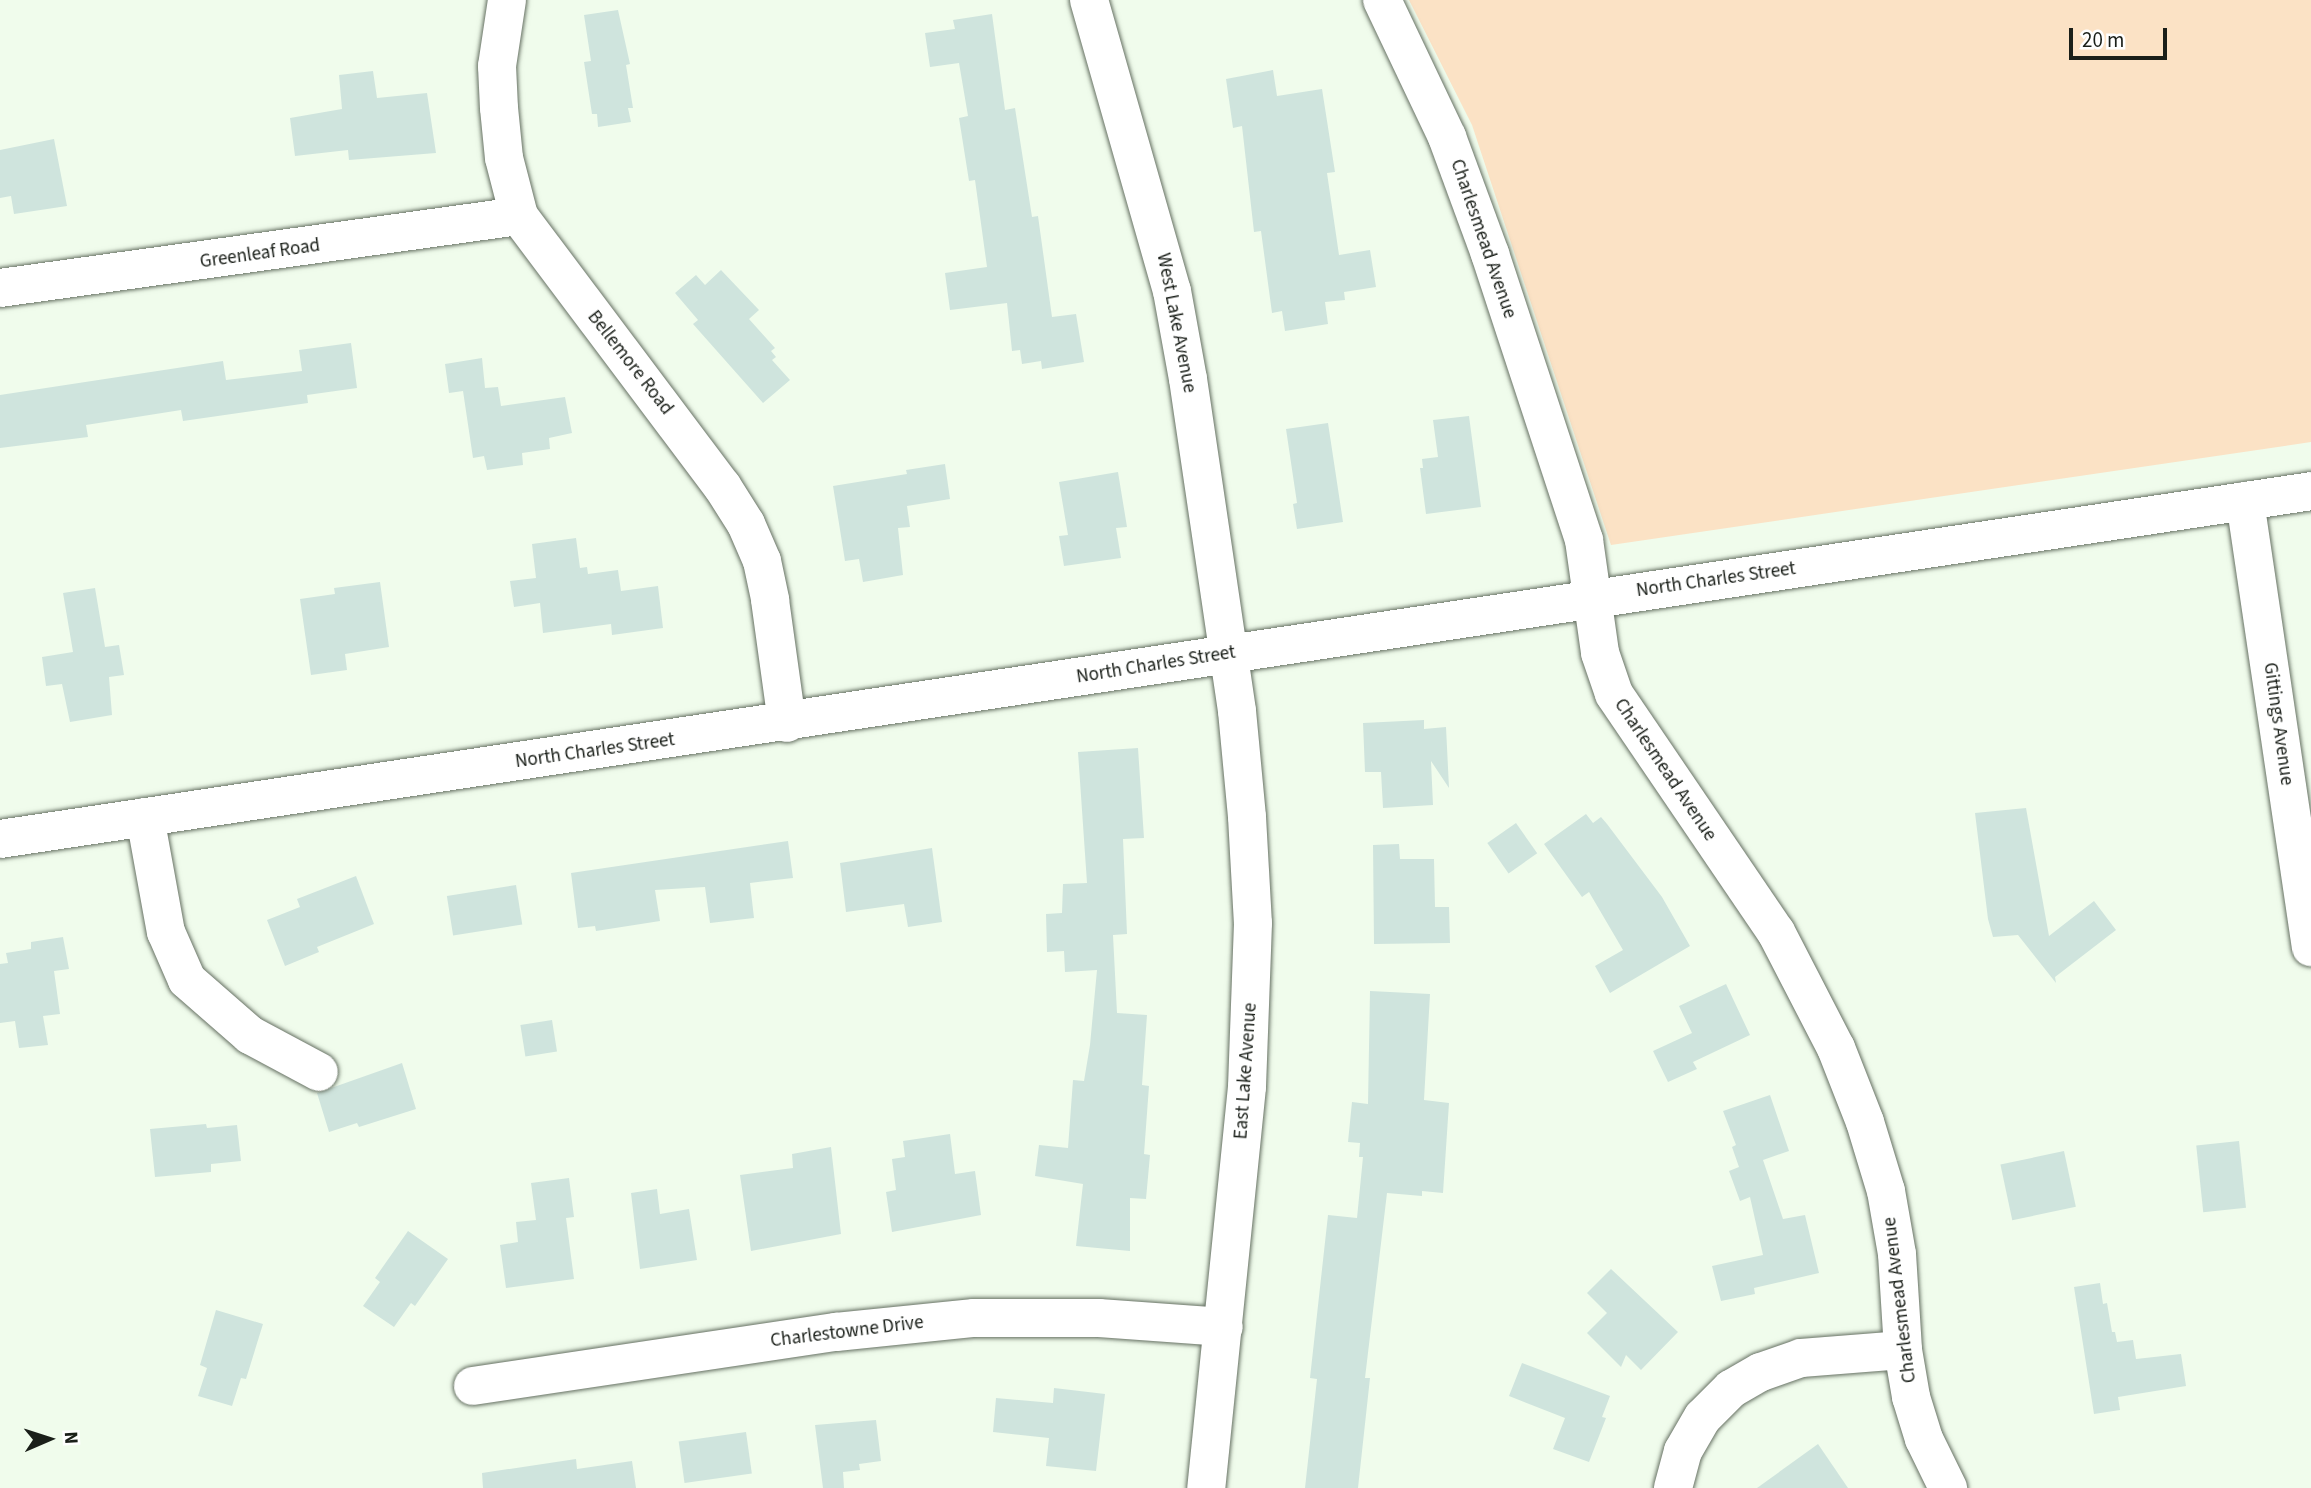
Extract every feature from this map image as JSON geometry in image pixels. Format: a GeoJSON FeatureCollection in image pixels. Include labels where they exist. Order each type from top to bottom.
{"type":"FeatureCollection","features":[{"type":"Feature","properties":{"kind":"street","name":"Bellemore Road"},"geometry":{"type":"LineString","coordinates":[[507,0],[497,66],[499,108],[504,158],[519,216],[722,485],[746,524],[762,561],[787,723]]}},
{"type":"Feature","properties":{"kind":"street","name":"West Lake Avenue"},"geometry":{"type":"LineString","coordinates":[[1089,0],[1172,291],[1188,379],[1229,654]]}},
{"type":"Feature","properties":{"kind":"street","name":"Charlesmead Avenue"},"geometry":{"type":"LineString","coordinates":[[1382,0],[1447,137],[1469,193],[1584,540],[1600,653],[1614,694],[1665,774],[1776,932],[1836,1048],[1866,1122],[1886,1191],[1897,1255],[1903,1350],[1911,1397],[1924,1439],[1948,1488]]}},
{"type":"Feature","properties":{"kind":"street","name":"Greenleaf Road"},"geometry":{"type":"LineString","coordinates":[[0,288],[519,216]]}},
{"type":"Feature","properties":{"kind":"street","name":"North Charles Street"},"geometry":{"type":"LineString","coordinates":[[0,839],[787,723],[1592,598],[2311,491]]}},
{"type":"Feature","properties":{"kind":"street","name":"Gittings Avenue"},"geometry":{"type":"LineString","coordinates":[[2245,501],[2311,947]]}},
{"type":"Feature","properties":{"kind":"street","name":"East Lake Avenue"},"geometry":{"type":"LineString","coordinates":[[1206,1488],[1247,1087],[1253,923],[1242,764],[1229,654]]}},
{"type":"Feature","properties":{"kind":"street"},"geometry":{"type":"LineString","coordinates":[[145,817],[166,932],[187,980],[250,1035],[319,1072]]}},
{"type":"Feature","properties":{"kind":"street","name":"Charlestowne Drive"},"geometry":{"type":"LineString","coordinates":[[473,1386],[836,1332],[961,1319],[1037,1316],[1224,1327]]}},
{"type":"Feature","properties":{"kind":"street"},"geometry":{"type":"LineString","coordinates":[[1673,1488],[1683,1451],[1703,1417],[1731,1389],[1761,1372],[1801,1358],[1903,1350]]}},
{"type":"Feature","properties":{"kind":"shaded area"},"geometry":{"type":"Polygon","coordinates":[[[1409,0],[2311,0],[2311,442],[1611,545],[1472,125],[1409,0]]]}},
{"type":"Feature","properties":{"kind":"building"},"geometry":{"type":"Polygon","coordinates":[[[618,10],[630,64],[626,65],[633,108],[628,108],[631,122],[598,127],[597,114],[592,114],[584,62],[591,61],[584,15],[618,10]]]}},
{"type":"Feature","properties":{"kind":"building"},"geometry":{"type":"Polygon","coordinates":[[[992,14],[1005,110],[1015,108],[1032,217],[1038,216],[1052,317],[1076,314],[1084,362],[1042,369],[1041,361],[1022,364],[1020,350],[1012,351],[1007,303],[950,310],[945,273],[987,267],[975,180],[969,181],[959,118],[968,116],[959,63],[930,67],[925,33],[955,29],[953,20],[992,14]]]}},
{"type":"Feature","properties":{"kind":"building"},"geometry":{"type":"Polygon","coordinates":[[[1273,70],[1277,96],[1322,89],[1335,172],[1327,173],[1339,255],[1370,250],[1376,287],[1344,292],[1345,300],[1325,302],[1328,324],[1285,331],[1282,311],[1272,313],[1261,231],[1254,232],[1242,126],[1233,128],[1226,79],[1273,70]]]}},
{"type":"Feature","properties":{"kind":"building"},"geometry":{"type":"Polygon","coordinates":[[[373,71],[377,98],[427,93],[436,153],[349,160],[348,150],[295,156],[290,118],[342,109],[339,75],[373,71]]]}},
{"type":"Feature","properties":{"kind":"building"},"geometry":{"type":"Polygon","coordinates":[[[54,139],[67,206],[14,214],[11,196],[0,198],[0,150],[54,139]]]}},
{"type":"Feature","properties":{"kind":"building"},"geometry":{"type":"Polygon","coordinates":[[[721,270],[759,310],[749,319],[775,348],[771,351],[776,357],[772,360],[790,380],[763,403],[693,324],[698,320],[675,293],[696,275],[705,285],[721,270]]]}},
{"type":"Feature","properties":{"kind":"building"},"geometry":{"type":"Polygon","coordinates":[[[351,343],[357,388],[307,395],[308,403],[183,421],[181,410],[86,425],[88,437],[0,448],[0,395],[223,361],[226,380],[302,371],[299,350],[351,343]]]}},
{"type":"Feature","properties":{"kind":"building"},"geometry":{"type":"Polygon","coordinates":[[[482,358],[485,388],[498,387],[501,406],[565,397],[572,433],[549,438],[550,449],[522,453],[523,465],[487,470],[484,456],[473,458],[463,391],[449,393],[445,364],[482,358]]]}},
{"type":"Feature","properties":{"kind":"building"},"geometry":{"type":"Polygon","coordinates":[[[1469,416],[1481,507],[1426,514],[1420,468],[1423,468],[1422,459],[1438,457],[1433,420],[1469,416]]]}},
{"type":"Feature","properties":{"kind":"building"},"geometry":{"type":"Polygon","coordinates":[[[1328,423],[1343,522],[1297,529],[1293,504],[1297,503],[1286,429],[1328,423]]]}},
{"type":"Feature","properties":{"kind":"building"},"geometry":{"type":"Polygon","coordinates":[[[945,464],[950,499],[907,506],[910,527],[898,528],[903,575],[863,582],[859,559],[845,561],[833,486],[907,474],[906,470],[945,464]]]}},
{"type":"Feature","properties":{"kind":"building"},"geometry":{"type":"Polygon","coordinates":[[[1118,472],[1127,527],[1116,528],[1121,558],[1064,566],[1059,536],[1068,535],[1059,482],[1118,472]]]}},
{"type":"Feature","properties":{"kind":"building"},"geometry":{"type":"Polygon","coordinates":[[[576,538],[580,568],[587,567],[588,574],[618,570],[621,591],[658,586],[663,628],[612,635],[611,624],[543,633],[540,603],[514,607],[510,581],[536,578],[532,544],[576,538]]]}},
{"type":"Feature","properties":{"kind":"building"},"geometry":{"type":"Polygon","coordinates":[[[380,582],[389,647],[345,654],[347,670],[311,675],[300,599],[335,594],[334,588],[380,582]]]}},
{"type":"Feature","properties":{"kind":"building"},"geometry":{"type":"Polygon","coordinates":[[[95,588],[105,647],[119,645],[124,675],[109,677],[112,715],[70,722],[62,684],[46,686],[42,657],[73,652],[63,593],[95,588]]]}},
{"type":"Feature","properties":{"kind":"building"},"geometry":{"type":"Polygon","coordinates":[[[1424,720],[1424,729],[1446,727],[1449,788],[1431,761],[1433,805],[1383,808],[1381,772],[1365,772],[1363,723],[1424,720]]]}},
{"type":"Feature","properties":{"kind":"building"},"geometry":{"type":"Polygon","coordinates":[[[1138,748],[1144,838],[1123,839],[1127,934],[1113,935],[1117,1013],[1147,1015],[1142,1085],[1149,1086],[1144,1154],[1150,1155],[1146,1199],[1130,1198],[1130,1251],[1076,1246],[1083,1184],[1035,1176],[1039,1145],[1068,1148],[1073,1080],[1084,1081],[1090,1045],[1097,970],[1065,972],[1064,951],[1047,952],[1046,914],[1062,913],[1063,884],[1087,883],[1078,752],[1138,748]]]}},
{"type":"Feature","properties":{"kind":"building"},"geometry":{"type":"Polygon","coordinates":[[[2026,808],[2049,936],[2094,901],[2116,930],[2055,977],[2056,983],[2018,935],[1993,937],[1988,919],[1975,813],[2026,808]]]}},
{"type":"Feature","properties":{"kind":"building"},"geometry":{"type":"Polygon","coordinates":[[[1586,814],[1593,823],[1601,817],[1607,824],[1662,897],[1690,946],[1610,993],[1595,966],[1623,950],[1589,892],[1582,897],[1544,844],[1586,814]]]}},
{"type":"Feature","properties":{"kind":"building"},"geometry":{"type":"Polygon","coordinates":[[[1516,823],[1537,853],[1509,873],[1487,843],[1516,823]]]}},
{"type":"Feature","properties":{"kind":"building"},"geometry":{"type":"Polygon","coordinates":[[[788,841],[793,878],[750,883],[754,918],[710,923],[705,887],[655,890],[660,921],[596,931],[595,926],[578,928],[571,873],[788,841]]]}},
{"type":"Feature","properties":{"kind":"building"},"geometry":{"type":"Polygon","coordinates":[[[1399,844],[1400,859],[1434,859],[1435,907],[1449,907],[1450,943],[1374,944],[1373,845],[1399,844]]]}},
{"type":"Feature","properties":{"kind":"building"},"geometry":{"type":"Polygon","coordinates":[[[932,848],[942,922],[908,927],[904,904],[846,912],[840,863],[932,848]]]}},
{"type":"Feature","properties":{"kind":"building"},"geometry":{"type":"Polygon","coordinates":[[[356,876],[374,924],[317,947],[319,952],[285,966],[267,920],[300,907],[297,899],[356,876]]]}},
{"type":"Feature","properties":{"kind":"building"},"geometry":{"type":"Polygon","coordinates":[[[516,885],[522,925],[453,935],[447,896],[516,885]]]}},
{"type":"Feature","properties":{"kind":"building"},"geometry":{"type":"Polygon","coordinates":[[[63,937],[69,969],[54,971],[60,1014],[43,1016],[48,1045],[19,1048],[15,1021],[0,1023],[0,964],[8,963],[6,953],[31,949],[31,942],[63,937]]]}},
{"type":"Feature","properties":{"kind":"building"},"geometry":{"type":"Polygon","coordinates":[[[1726,984],[1750,1035],[1693,1062],[1697,1069],[1668,1082],[1653,1051],[1692,1033],[1679,1006],[1726,984]]]}},
{"type":"Feature","properties":{"kind":"building"},"geometry":{"type":"Polygon","coordinates":[[[1370,991],[1430,994],[1424,1100],[1449,1103],[1443,1193],[1422,1191],[1422,1196],[1387,1193],[1365,1378],[1370,1378],[1358,1488],[1305,1488],[1317,1379],[1310,1378],[1328,1215],[1357,1218],[1363,1157],[1359,1157],[1360,1143],[1348,1142],[1352,1102],[1368,1104],[1370,991]]]}},
{"type":"Feature","properties":{"kind":"building"},"geometry":{"type":"Polygon","coordinates":[[[552,1020],[557,1052],[525,1057],[520,1025],[552,1020]]]}},
{"type":"Feature","properties":{"kind":"building"},"geometry":{"type":"Polygon","coordinates":[[[402,1063],[416,1109],[359,1127],[357,1123],[329,1132],[317,1093],[402,1063]]]}},
{"type":"Feature","properties":{"kind":"building"},"geometry":{"type":"Polygon","coordinates":[[[1770,1095],[1789,1151],[1763,1160],[1783,1219],[1805,1215],[1819,1273],[1754,1288],[1755,1294],[1721,1301],[1712,1266],[1763,1255],[1750,1197],[1740,1201],[1729,1171],[1739,1167],[1732,1147],[1736,1145],[1723,1111],[1770,1095]]]}},
{"type":"Feature","properties":{"kind":"building"},"geometry":{"type":"Polygon","coordinates":[[[206,1124],[207,1128],[237,1125],[241,1161],[211,1164],[211,1172],[155,1177],[150,1129],[206,1124]]]}},
{"type":"Feature","properties":{"kind":"building"},"geometry":{"type":"Polygon","coordinates":[[[950,1134],[955,1174],[975,1171],[981,1215],[892,1232],[886,1192],[896,1190],[892,1159],[905,1157],[903,1141],[950,1134]]]}},
{"type":"Feature","properties":{"kind":"building"},"geometry":{"type":"Polygon","coordinates":[[[2239,1141],[2246,1208],[2203,1212],[2196,1145],[2239,1141]]]}},
{"type":"Feature","properties":{"kind":"building"},"geometry":{"type":"Polygon","coordinates":[[[831,1147],[841,1234],[751,1251],[740,1175],[793,1168],[792,1154],[831,1147]]]}},
{"type":"Feature","properties":{"kind":"building"},"geometry":{"type":"Polygon","coordinates":[[[2064,1151],[2076,1207],[2012,1220],[2000,1165],[2064,1151]]]}},
{"type":"Feature","properties":{"kind":"building"},"geometry":{"type":"Polygon","coordinates":[[[569,1178],[574,1217],[566,1218],[574,1279],[506,1288],[500,1245],[518,1242],[516,1222],[536,1220],[531,1183],[569,1178]]]}},
{"type":"Feature","properties":{"kind":"building"},"geometry":{"type":"Polygon","coordinates":[[[657,1189],[660,1214],[689,1209],[697,1260],[640,1269],[631,1193],[657,1189]]]}},
{"type":"Feature","properties":{"kind":"building"},"geometry":{"type":"Polygon","coordinates":[[[408,1231],[448,1259],[415,1306],[411,1303],[394,1327],[363,1306],[380,1282],[375,1278],[408,1231]]]}},
{"type":"Feature","properties":{"kind":"building"},"geometry":{"type":"Polygon","coordinates":[[[1611,1269],[1678,1332],[1641,1370],[1626,1355],[1621,1367],[1587,1333],[1607,1313],[1587,1293],[1611,1269]]]}},
{"type":"Feature","properties":{"kind":"building"},"geometry":{"type":"Polygon","coordinates":[[[2100,1283],[2103,1304],[2107,1303],[2112,1332],[2115,1332],[2117,1342],[2133,1340],[2136,1359],[2181,1354],[2186,1386],[2118,1397],[2120,1410],[2094,1414],[2074,1287],[2100,1283]]]}},
{"type":"Feature","properties":{"kind":"building"},"geometry":{"type":"Polygon","coordinates":[[[216,1310],[263,1324],[246,1379],[241,1378],[232,1406],[198,1396],[207,1368],[200,1365],[216,1310]]]}},
{"type":"Feature","properties":{"kind":"building"},"geometry":{"type":"Polygon","coordinates":[[[1522,1363],[1610,1396],[1602,1417],[1606,1418],[1589,1462],[1553,1449],[1565,1418],[1509,1396],[1522,1363]]]}},
{"type":"Feature","properties":{"kind":"building"},"geometry":{"type":"Polygon","coordinates":[[[1054,1388],[1105,1394],[1096,1471],[1046,1466],[1049,1438],[993,1432],[996,1398],[1053,1403],[1054,1388]]]}},
{"type":"Feature","properties":{"kind":"building"},"geometry":{"type":"Polygon","coordinates":[[[876,1420],[881,1461],[859,1464],[860,1470],[843,1472],[844,1488],[823,1488],[815,1425],[876,1420]]]}},
{"type":"Feature","properties":{"kind":"building"},"geometry":{"type":"Polygon","coordinates":[[[746,1432],[752,1474],[685,1483],[679,1441],[746,1432]]]}},
{"type":"Feature","properties":{"kind":"building"},"geometry":{"type":"Polygon","coordinates":[[[1818,1444],[1848,1488],[1757,1488],[1818,1444]]]}},
{"type":"Feature","properties":{"kind":"building"},"geometry":{"type":"Polygon","coordinates":[[[576,1459],[577,1469],[632,1461],[636,1488],[483,1488],[482,1473],[576,1459]]]}}]}
